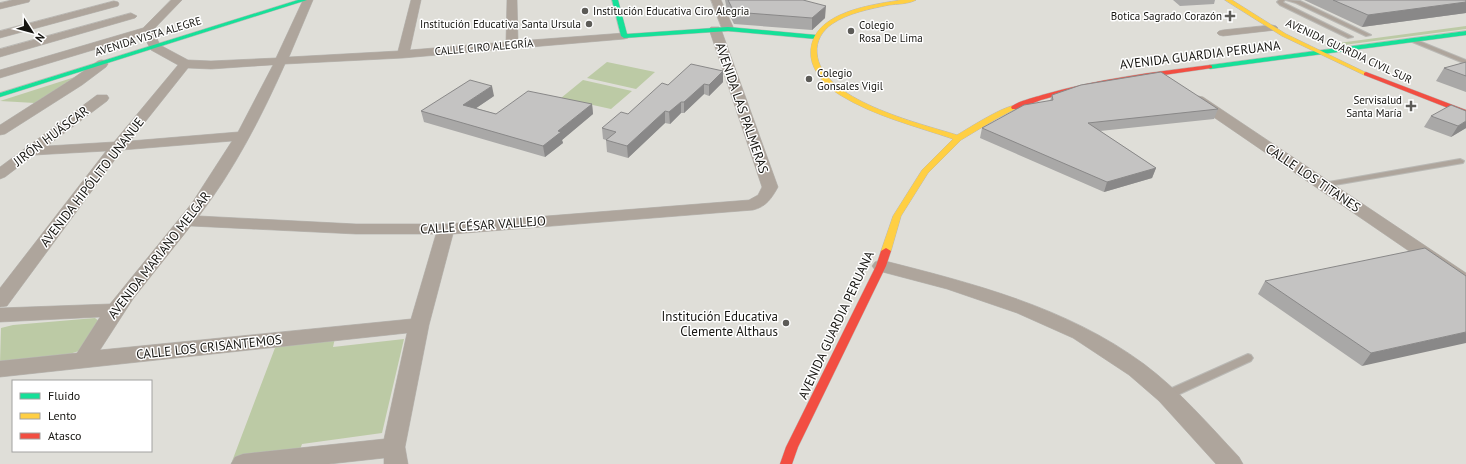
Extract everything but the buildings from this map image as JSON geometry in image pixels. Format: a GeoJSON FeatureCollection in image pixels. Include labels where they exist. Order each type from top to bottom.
{"type":"FeatureCollection","features":[{"type":"Feature","properties":{"kind":"street"},"geometry":{"type":"LineString","coordinates":[[5,3],[25,0]]}},
{"type":"Feature","properties":{"kind":"street"},"geometry":{"type":"LineString","coordinates":[[0,74],[148,28],[177,0]]}},
{"type":"Feature","properties":{"kind":"street","name":"AVENIDA VISTA ALEGRE"},"geometry":{"type":"LineString","coordinates":[[0,96],[304,0]]}},
{"type":"Feature","properties":{"kind":"street","name":"AVENIDA MARIANO MELGAR"},"geometry":{"type":"LineString","coordinates":[[84,359],[115,310],[187,222],[210,189],[243,136],[282,61],[308,0]]}},
{"type":"Feature","properties":{"kind":"street"},"geometry":{"type":"LineString","coordinates":[[403,54],[416,0]]}},
{"type":"Feature","properties":{"kind":"street"},"geometry":{"type":"LineString","coordinates":[[512,0],[512,45]]}},
{"type":"Feature","properties":{"kind":"street"},"geometry":{"type":"LineString","coordinates":[[615,0],[624,36]]}},
{"type":"Feature","properties":{"kind":"street","name":"AVENIDA LAS PALMERAS"},"geometry":{"type":"LineString","coordinates":[[716,0],[721,29],[770,187]]}},
{"type":"Feature","properties":{"kind":"street"},"geometry":{"type":"LineString","coordinates":[[912,0],[867,7],[847,14],[829,25],[816,37],[813,51],[816,65],[828,81],[846,96],[873,108],[958,138]]}},
{"type":"Feature","properties":{"kind":"street","name":"AVENIDA GUARDIA CIVIL SUR"},"geometry":{"type":"LineString","coordinates":[[1228,0],[1272,28],[1303,45],[1400,88],[1466,113]]}},
{"type":"Feature","properties":{"kind":"street"},"geometry":{"type":"LineString","coordinates":[[0,35],[111,2],[148,28],[155,47]]}},
{"type":"Feature","properties":{"kind":"street"},"geometry":{"type":"LineString","coordinates":[[0,53],[131,16]]}},
{"type":"Feature","properties":{"kind":"street"},"geometry":{"type":"LineString","coordinates":[[1223,33],[1272,28]]}},
{"type":"Feature","properties":{"kind":"street","name":"CALLE CIRO ALEGRÍA"},"geometry":{"type":"LineString","coordinates":[[155,47],[185,64],[211,65],[403,54],[721,29],[816,37]]}},
{"type":"Feature","properties":{"kind":"street","name":"AVENIDA GUARDIA PERUANA"},"geometry":{"type":"LineString","coordinates":[[786,464],[792,447],[881,266],[897,216],[925,172],[958,138],[993,117],[1032,100],[1123,78],[1466,33]]}},
{"type":"Feature","properties":{"kind":"street"},"geometry":{"type":"LineString","coordinates":[[1335,39],[1371,35]]}},
{"type":"Feature","properties":{"kind":"street","name":"AVENIDA GUARDIA CIVIL SUR"},"geometry":{"type":"LineString","coordinates":[[1303,45],[1319,41],[1357,58]]}},
{"type":"Feature","properties":{"kind":"street","name":"AVENIDA GUARDIA PERUANA"},"geometry":{"type":"LineString","coordinates":[[1300,55],[1303,45]]}},
{"type":"Feature","properties":{"kind":"street"},"geometry":{"type":"LineString","coordinates":[[0,131],[77,82],[102,64]]}},
{"type":"Feature","properties":{"kind":"street","name":"AVENIDA HIPÓLITO UNANUE"},"geometry":{"type":"LineString","coordinates":[[0,301],[118,146],[185,64]]}},
{"type":"Feature","properties":{"kind":"street","name":"CALLE LOS TITANES"},"geometry":{"type":"LineString","coordinates":[[1160,74],[1466,282]]}},
{"type":"Feature","properties":{"kind":"street","name":"JIRÓN HUÁSCAR"},"geometry":{"type":"LineString","coordinates":[[0,174],[102,98]]}},
{"type":"Feature","properties":{"kind":"street"},"geometry":{"type":"LineString","coordinates":[[33,150],[118,146],[243,136]]}},
{"type":"Feature","properties":{"kind":"street","name":"CALLE CÉSAR VALLEJO"},"geometry":{"type":"LineString","coordinates":[[187,222],[356,229],[446,229],[753,205],[764,198],[770,187]]}},
{"type":"Feature","properties":{"kind":"street"},"geometry":{"type":"LineString","coordinates":[[243,464],[395,455],[419,324],[446,229]]}},
{"type":"Feature","properties":{"kind":"street"},"geometry":{"type":"LineString","coordinates":[[881,266],[952,284],[1031,312],[1080,333],[1136,369],[1167,395],[1231,464]]}},
{"type":"Feature","properties":{"kind":"street"},"geometry":{"type":"LineString","coordinates":[[0,315],[115,310]]}},
{"type":"Feature","properties":{"kind":"street","name":"CALLE LOS CRISANTEMOS"},"geometry":{"type":"LineString","coordinates":[[0,369],[419,324]]}},
{"type":"Feature","properties":{"kind":"lane"},"geometry":{"type":"LineString","coordinates":[[1282,0],[1280,2],[1282,4],[1350,37]]}},
{"type":"Feature","properties":{"kind":"lane"},"geometry":{"type":"LineString","coordinates":[[1289,0],[1298,2],[1371,35]]}},
{"type":"Feature","properties":{"kind":"lane"},"geometry":{"type":"LineString","coordinates":[[1412,40],[1466,62]]}},
{"type":"Feature","properties":{"kind":"lane"},"geometry":{"type":"LineString","coordinates":[[1323,185],[1460,161]]}},
{"type":"Feature","properties":{"kind":"lane"},"geometry":{"type":"LineString","coordinates":[[1167,395],[1248,358]]}},
{"type":"Feature","properties":{"kind":"green space"},"geometry":{"type":"Polygon","coordinates":[[[1466,26],[1466,29],[1336,46],[1331,44],[1466,26]]]}},
{"type":"Feature","properties":{"kind":"green space"},"geometry":{"type":"Polygon","coordinates":[[[607,62],[655,72],[636,89],[587,78],[607,62]]]}},
{"type":"Feature","properties":{"kind":"green space"},"geometry":{"type":"Polygon","coordinates":[[[75,77],[35,103],[0,101],[75,77]]]}},
{"type":"Feature","properties":{"kind":"green space"},"geometry":{"type":"Polygon","coordinates":[[[583,80],[632,91],[611,109],[561,98],[583,80]]]}},
{"type":"Feature","properties":{"kind":"green space"},"geometry":{"type":"Polygon","coordinates":[[[95,318],[100,322],[79,351],[66,355],[0,364],[1,328],[13,325],[95,318]]]}},
{"type":"Feature","properties":{"kind":"green space"},"geometry":{"type":"Polygon","coordinates":[[[336,334],[333,347],[404,339],[382,433],[302,444],[297,458],[231,464],[278,340],[336,334]]]}},
{"type":"Feature","properties":{"kind":"traffic: fast"},"geometry":{"type":"LineString","coordinates":[[0,95],[304,0]]}},
{"type":"Feature","properties":{"kind":"traffic: fast"},"geometry":{"type":"LineString","coordinates":[[615,0],[624,36],[728,29],[816,37]]}},
{"type":"Feature","properties":{"kind":"traffic: fast"},"geometry":{"type":"LineString","coordinates":[[1210,67],[1466,33]]}},
{"type":"Feature","properties":{"kind":"traffic: slow"},"geometry":{"type":"LineString","coordinates":[[913,0],[857,11],[842,16],[829,23],[820,32],[814,43],[815,61],[824,77],[842,93],[855,101],[898,119],[958,138]]}},
{"type":"Feature","properties":{"kind":"traffic: slow"},"geometry":{"type":"LineString","coordinates":[[1228,0],[1284,35],[1366,74]]}},
{"type":"Feature","properties":{"kind":"traffic: slow"},"geometry":{"type":"LineString","coordinates":[[886,251],[897,216],[925,172],[958,138],[993,117],[1015,107]]}},
{"type":"Feature","properties":{"kind":"traffic: jam"},"geometry":{"type":"LineString","coordinates":[[1015,107],[1038,98],[1087,85],[1210,67]]}},
{"type":"Feature","properties":{"kind":"traffic: jam"},"geometry":{"type":"LineString","coordinates":[[1366,74],[1466,113]]}},
{"type":"Feature","properties":{"kind":"traffic: jam"},"geometry":{"type":"LineString","coordinates":[[786,464],[792,447],[881,266],[886,251]]}},
{"type":"Feature","properties":{"kind":"place","name":"Institución Educativa Ciro Alegria"},"geometry":{"type":"Point","coordinates":[585,11]}},
{"type":"Feature","properties":{"kind":"place","name":"Botica Sagrado Corazón"},"geometry":{"type":"Point","coordinates":[1230,16]}},
{"type":"Feature","properties":{"kind":"place","name":"Institución Educativa Santa Ursula"},"geometry":{"type":"Point","coordinates":[589,24]}},
{"type":"Feature","properties":{"kind":"place","name":"Colegio Rosa De Lima"},"geometry":{"type":"Point","coordinates":[851,31]}},
{"type":"Feature","properties":{"kind":"place","name":"Colegio Gonsales Vigil"},"geometry":{"type":"Point","coordinates":[809,79]}},
{"type":"Feature","properties":{"kind":"place","name":"Servisalud Santa María"},"geometry":{"type":"Point","coordinates":[1411,106]}},
{"type":"Feature","properties":{"kind":"place","name":"Institución Educativa Clemente Althaus"},"geometry":{"type":"Point","coordinates":[786,323]}}]}
